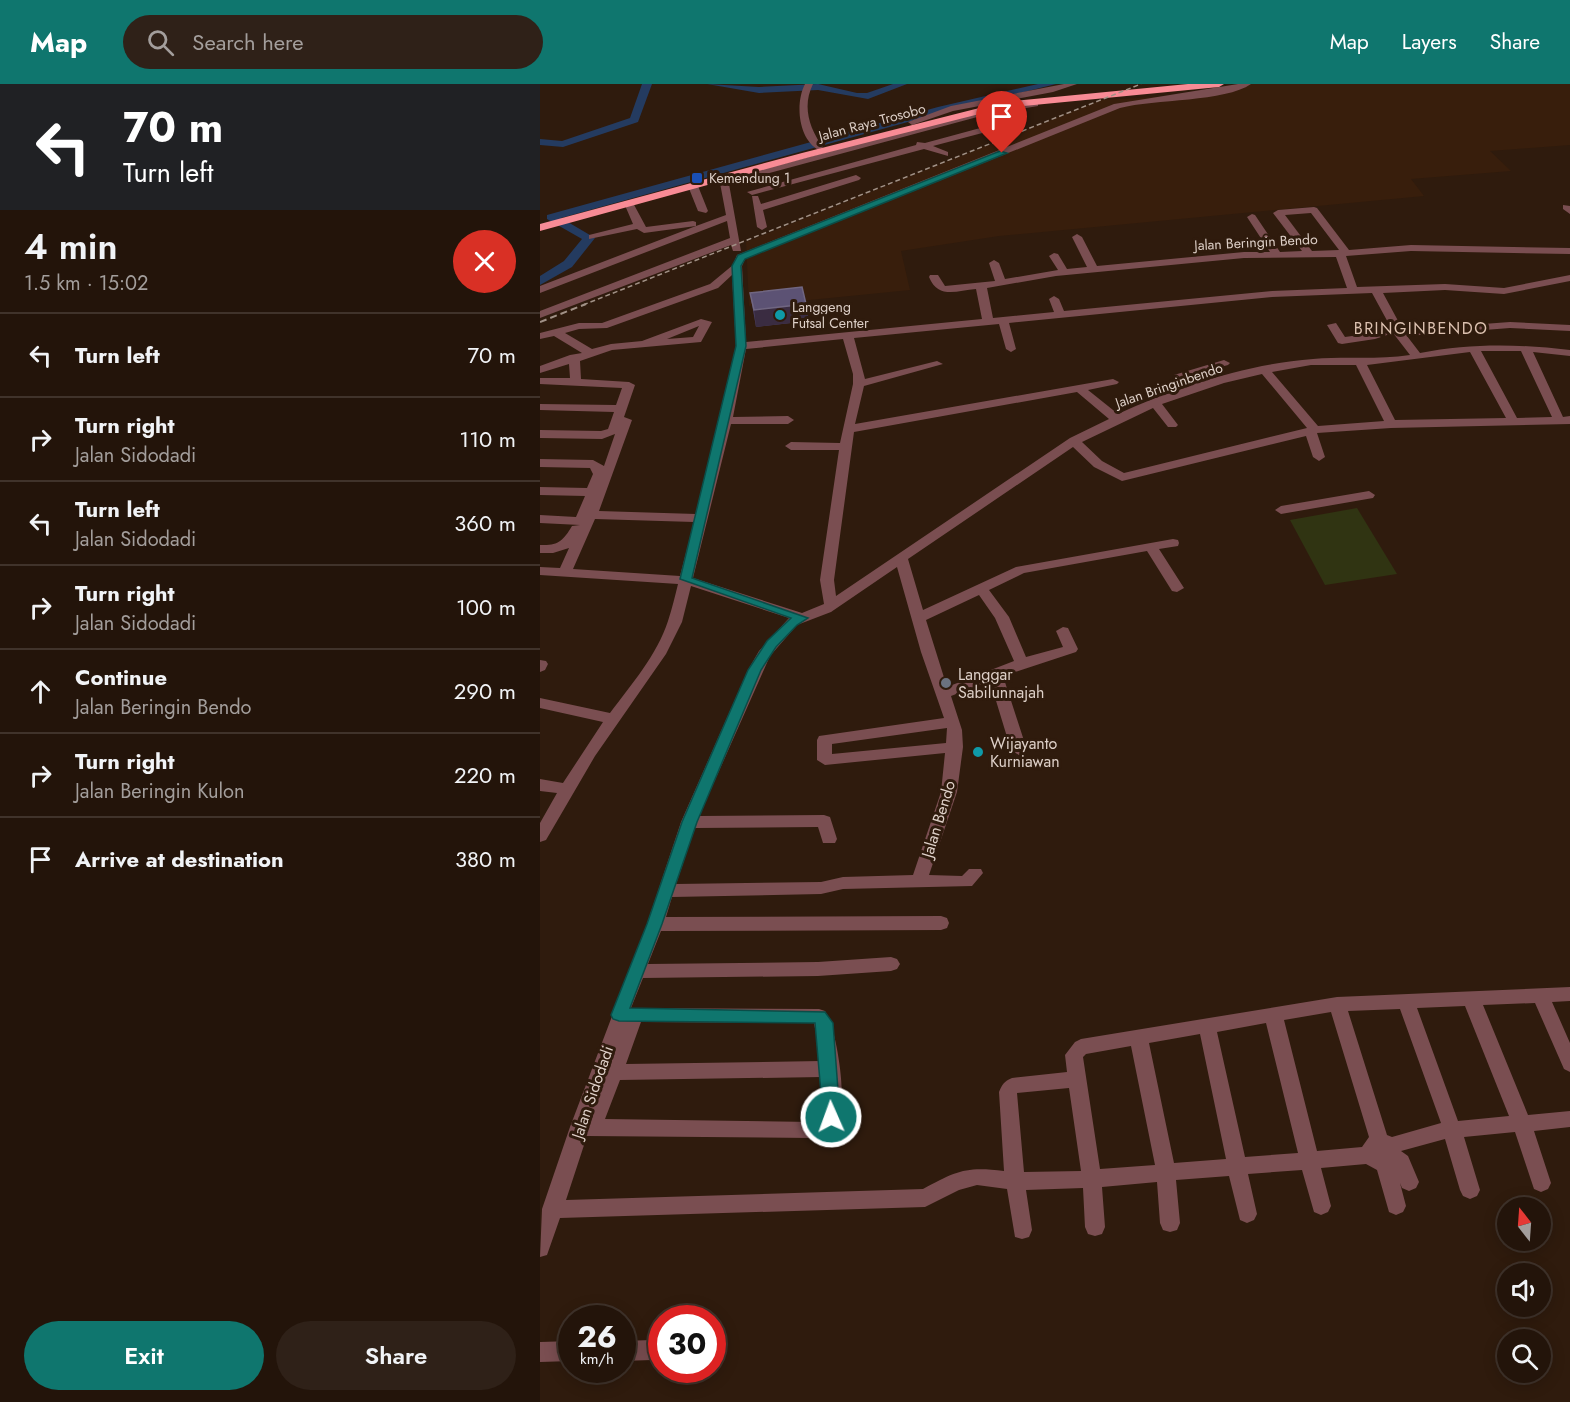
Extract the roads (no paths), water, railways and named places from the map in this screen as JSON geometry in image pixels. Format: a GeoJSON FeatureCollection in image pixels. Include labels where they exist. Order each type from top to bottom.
{"type":"FeatureCollection","features":[{"type":"Feature","properties":{"kind":"highway","name":"Jalan Raya Trosobo"},"geometry":{"type":"LineString","coordinates":[[551,223],[747,174],[1035,96],[1197,84]]}},
{"type":"Feature","properties":{"kind":"highway","name":"Jalan Raya Trosobo"},"geometry":{"type":"LineString","coordinates":[[551,223],[817,145],[912,122],[1041,99],[1187,89],[1219,84]]}},
{"type":"Feature","properties":{"kind":"street"},"geometry":{"type":"LineString","coordinates":[[912,122],[966,106],[1055,90],[1073,84]]}},
{"type":"Feature","properties":{"kind":"street"},"geometry":{"type":"LineString","coordinates":[[1182,84],[1188,95]]}},
{"type":"Feature","properties":{"kind":"street"},"geometry":{"type":"LineString","coordinates":[[540,336],[579,326],[603,326],[703,290],[722,282],[739,261],[1117,106],[1140,100],[1219,92],[1248,84]]}},
{"type":"Feature","properties":{"kind":"street"},"geometry":{"type":"LineString","coordinates":[[808,87],[802,105],[817,145]]}},
{"type":"Feature","properties":{"kind":"street"},"geometry":{"type":"LineString","coordinates":[[1055,90],[1063,101]]}},
{"type":"Feature","properties":{"kind":"street"},"geometry":{"type":"LineString","coordinates":[[976,111],[1075,99]]}},
{"type":"Feature","properties":{"kind":"street"},"geometry":{"type":"LineString","coordinates":[[752,192],[1002,125],[976,111]]}},
{"type":"Feature","properties":{"kind":"street"},"geometry":{"type":"LineString","coordinates":[[762,227],[759,208],[747,174],[892,135],[935,157]]}},
{"type":"Feature","properties":{"kind":"street"},"geometry":{"type":"LineString","coordinates":[[759,208],[841,180],[916,147],[945,154]]}},
{"type":"Feature","properties":{"kind":"street"},"geometry":{"type":"LineString","coordinates":[[812,158],[841,180],[856,178]]}},
{"type":"Feature","properties":{"kind":"street"},"geometry":{"type":"LineString","coordinates":[[540,836],[613,719],[649,672],[666,644],[686,579],[726,421],[741,346],[739,261],[731,216],[721,180]]}},
{"type":"Feature","properties":{"kind":"street"},"geometry":{"type":"LineString","coordinates":[[693,186],[703,211]]}},
{"type":"Feature","properties":{"kind":"street"},"geometry":{"type":"LineString","coordinates":[[630,203],[639,225],[647,230],[719,220]]}},
{"type":"Feature","properties":{"kind":"street"},"geometry":{"type":"LineString","coordinates":[[1308,254],[1278,213],[1314,210],[1343,253],[1353,291]]}},
{"type":"Feature","properties":{"kind":"street"},"geometry":{"type":"LineString","coordinates":[[541,289],[731,216]]}},
{"type":"Feature","properties":{"kind":"street"},"geometry":{"type":"LineString","coordinates":[[1252,217],[1277,254]]}},
{"type":"Feature","properties":{"kind":"street"},"geometry":{"type":"LineString","coordinates":[[592,237],[639,225]]}},
{"type":"Feature","properties":{"kind":"street"},"geometry":{"type":"LineString","coordinates":[[675,227],[686,233]]}},
{"type":"Feature","properties":{"kind":"street"},"geometry":{"type":"LineString","coordinates":[[1501,236],[1510,250]]}},
{"type":"Feature","properties":{"kind":"street"},"geometry":{"type":"LineString","coordinates":[[1077,237],[1093,269]]}},
{"type":"Feature","properties":{"kind":"street"},"geometry":{"type":"LineString","coordinates":[[540,315],[661,266],[734,240]]}},
{"type":"Feature","properties":{"kind":"street","name":"Jalan Beringin Bendo"},"geometry":{"type":"LineString","coordinates":[[934,277],[940,288],[981,286],[1093,269],[1277,254],[1343,253],[1411,248],[1570,251]]}},
{"type":"Feature","properties":{"kind":"street"},"geometry":{"type":"LineString","coordinates":[[638,252],[661,266]]}},
{"type":"Feature","properties":{"kind":"street"},"geometry":{"type":"LineString","coordinates":[[1054,256],[1064,272]]}},
{"type":"Feature","properties":{"kind":"street"},"geometry":{"type":"LineString","coordinates":[[994,263],[1001,282]]}},
{"type":"Feature","properties":{"kind":"street"},"geometry":{"type":"LineString","coordinates":[[741,346],[1188,302],[1445,287],[1504,291],[1570,278]]}},
{"type":"Feature","properties":{"kind":"street"},"geometry":{"type":"LineString","coordinates":[[981,286],[988,321]]}},
{"type":"Feature","properties":{"kind":"street"},"geometry":{"type":"LineString","coordinates":[[541,289],[566,305]]}},
{"type":"Feature","properties":{"kind":"street"},"geometry":{"type":"LineString","coordinates":[[1184,289],[1188,302]]}},
{"type":"Feature","properties":{"kind":"street"},"geometry":{"type":"LineString","coordinates":[[1376,290],[1397,330],[1417,356]]}},
{"type":"Feature","properties":{"kind":"street"},"geometry":{"type":"LineString","coordinates":[[1054,299],[1060,315]]}},
{"type":"Feature","properties":{"kind":"street"},"geometry":{"type":"LineString","coordinates":[[1003,319],[1011,349]]}},
{"type":"Feature","properties":{"kind":"street"},"geometry":{"type":"LineString","coordinates":[[540,372],[611,346],[644,344],[697,340],[706,322],[644,344]]}},
{"type":"Feature","properties":{"kind":"street"},"geometry":{"type":"LineString","coordinates":[[1332,325],[1342,341],[1397,330],[1510,325],[1570,328]]}},
{"type":"Feature","properties":{"kind":"street"},"geometry":{"type":"LineString","coordinates":[[554,332],[580,356]]}},
{"type":"Feature","properties":{"kind":"street"},"geometry":{"type":"LineString","coordinates":[[831,606],[827,580],[848,429],[859,384],[859,374],[848,337]]}},
{"type":"Feature","properties":{"kind":"street"},"geometry":{"type":"LineString","coordinates":[[1474,348],[1514,422]]}},
{"type":"Feature","properties":{"kind":"street","name":"Jalan Bringinbendo"},"geometry":{"type":"LineString","coordinates":[[809,616],[831,606],[1074,441],[1115,418],[1155,403],[1265,371],[1314,362],[1360,362],[1474,348],[1525,348],[1570,353]]}},
{"type":"Feature","properties":{"kind":"street"},"geometry":{"type":"LineString","coordinates":[[1074,441],[1098,464],[1122,477],[1313,430],[1391,424],[1564,420],[1525,348]]}},
{"type":"Feature","properties":{"kind":"street"},"geometry":{"type":"LineString","coordinates":[[576,382],[580,356]]}},
{"type":"Feature","properties":{"kind":"street"},"geometry":{"type":"LineString","coordinates":[[1360,362],[1391,424]]}},
{"type":"Feature","properties":{"kind":"street"},"geometry":{"type":"LineString","coordinates":[[1197,390],[1178,372],[1224,363]]}},
{"type":"Feature","properties":{"kind":"street"},"geometry":{"type":"LineString","coordinates":[[859,384],[937,364]]}},
{"type":"Feature","properties":{"kind":"street"},"geometry":{"type":"LineString","coordinates":[[1265,371],[1313,430],[1319,457]]}},
{"type":"Feature","properties":{"kind":"street"},"geometry":{"type":"LineString","coordinates":[[540,381],[627,384],[629,388],[612,463],[586,518],[565,572]]}},
{"type":"Feature","properties":{"kind":"street"},"geometry":{"type":"LineString","coordinates":[[848,429],[1113,382]]}},
{"type":"Feature","properties":{"kind":"street"},"geometry":{"type":"LineString","coordinates":[[1080,389],[1115,418]]}},
{"type":"Feature","properties":{"kind":"street"},"geometry":{"type":"LineString","coordinates":[[1155,403],[1172,425]]}},
{"type":"Feature","properties":{"kind":"street"},"geometry":{"type":"LineString","coordinates":[[540,407],[625,406]]}},
{"type":"Feature","properties":{"kind":"street"},"geometry":{"type":"LineString","coordinates":[[540,434],[608,434],[613,431],[625,406]]}},
{"type":"Feature","properties":{"kind":"street"},"geometry":{"type":"LineString","coordinates":[[726,421],[788,420]]}},
{"type":"Feature","properties":{"kind":"street"},"geometry":{"type":"LineString","coordinates":[[791,446],[847,447]]}},
{"type":"Feature","properties":{"kind":"street"},"geometry":{"type":"LineString","coordinates":[[540,463],[596,465],[599,474],[586,518],[567,545],[556,549],[540,549]]}},
{"type":"Feature","properties":{"kind":"street"},"geometry":{"type":"LineString","coordinates":[[540,491],[592,492]]}},
{"type":"Feature","properties":{"kind":"street"},"geometry":{"type":"LineString","coordinates":[[1281,510],[1369,495]]}},
{"type":"Feature","properties":{"kind":"street"},"geometry":{"type":"LineString","coordinates":[[540,519],[701,518]]}},
{"type":"Feature","properties":{"kind":"street"},"geometry":{"type":"LineString","coordinates":[[920,617],[1021,570],[1173,543]]}},
{"type":"Feature","properties":{"kind":"street"},"geometry":{"type":"LineString","coordinates":[[1151,547],[1177,588]]}},
{"type":"Feature","properties":{"kind":"street","name":"Jalan Bendo"},"geometry":{"type":"LineString","coordinates":[[901,558],[942,694],[953,722],[955,747],[949,792],[919,881]]}},
{"type":"Feature","properties":{"kind":"street"},"geometry":{"type":"LineString","coordinates":[[540,571],[686,579],[809,616]]}},
{"type":"Feature","properties":{"kind":"street"},"geometry":{"type":"LineString","coordinates":[[982,589],[1002,617],[1022,663]]}},
{"type":"Feature","properties":{"kind":"street","name":"Jalan Sidodadi"},"geometry":{"type":"LineString","coordinates":[[540,1248],[552,1209],[586,1128],[627,1016],[637,970],[689,822],[764,654],[792,622],[809,616]]}},
{"type":"Feature","properties":{"kind":"street"},"geometry":{"type":"LineString","coordinates":[[942,694],[1022,663],[1071,649],[1063,631]]}},
{"type":"Feature","properties":{"kind":"street"},"geometry":{"type":"LineString","coordinates":[[995,674],[1019,750]]}},
{"type":"Feature","properties":{"kind":"street"},"geometry":{"type":"LineString","coordinates":[[540,703],[613,719]]}},
{"type":"Feature","properties":{"kind":"street"},"geometry":{"type":"LineString","coordinates":[[953,722],[825,740],[825,760],[955,747]]}},
{"type":"Feature","properties":{"kind":"street"},"geometry":{"type":"LineString","coordinates":[[540,785],[568,789]]}},
{"type":"Feature","properties":{"kind":"street"},"geometry":{"type":"LineString","coordinates":[[689,822],[824,821],[829,839]]}},
{"type":"Feature","properties":{"kind":"street","name":"Jalan Bendo"},"geometry":{"type":"LineString","coordinates":[[666,891],[822,888],[843,883],[966,882],[975,873]]}},
{"type":"Feature","properties":{"kind":"street"},"geometry":{"type":"LineString","coordinates":[[655,924],[941,923]]}},
{"type":"Feature","properties":{"kind":"street"},"geometry":{"type":"LineString","coordinates":[[637,970],[818,969],[891,964]]}},
{"type":"Feature","properties":{"kind":"street"},"geometry":{"type":"LineString","coordinates":[[1540,994],[1570,1064]]}},
{"type":"Feature","properties":{"kind":"street"},"geometry":{"type":"LineString","coordinates":[[1095,1227],[1092,1178],[1076,1078],[1074,1055],[1077,1050],[1337,1004],[1570,994]]}},
{"type":"Feature","properties":{"kind":"street"},"geometry":{"type":"LineString","coordinates":[[1472,1000],[1522,1124],[1541,1183]]}},
{"type":"Feature","properties":{"kind":"street"},"geometry":{"type":"LineString","coordinates":[[1406,1002],[1452,1130],[1470,1190]]}},
{"type":"Feature","properties":{"kind":"street"},"geometry":{"type":"LineString","coordinates":[[1337,1004],[1383,1153],[1396,1206]]}},
{"type":"Feature","properties":{"kind":"street"},"geometry":{"type":"LineString","coordinates":[[1273,1014],[1321,1206]]}},
{"type":"Feature","properties":{"kind":"street"},"geometry":{"type":"LineString","coordinates":[[627,1016],[819,1016],[825,1023],[830,1069],[831,1117],[823,1128],[586,1128],[614,1072],[627,1016]]}},
{"type":"Feature","properties":{"kind":"street"},"geometry":{"type":"LineString","coordinates":[[1207,1026],[1246,1214]]}},
{"type":"Feature","properties":{"kind":"street"},"geometry":{"type":"LineString","coordinates":[[1139,1039],[1166,1173],[1170,1223]]}},
{"type":"Feature","properties":{"kind":"street"},"geometry":{"type":"LineString","coordinates":[[614,1072],[830,1069]]}},
{"type":"Feature","properties":{"kind":"street"},"geometry":{"type":"LineString","coordinates":[[1022,1230],[1008,1109],[1010,1087],[1076,1078]]}},
{"type":"Feature","properties":{"kind":"street"},"geometry":{"type":"LineString","coordinates":[[552,1209],[926,1198],[967,1178],[986,1176],[1016,1181],[1092,1178],[1383,1153],[1452,1130],[1570,1119]]}},
{"type":"Feature","properties":{"kind":"street"},"geometry":{"type":"LineString","coordinates":[[1383,1153],[1401,1162],[1409,1182]]}},
{"type":"Feature","properties":{"kind":"street"},"geometry":{"type":"LineString","coordinates":[[540,1352],[558,1351]]}},
{"type":"Feature","properties":{"kind":"waterway"},"geometry":{"type":"LineString","coordinates":[[540,142],[563,144],[634,120],[647,84]]}},
{"type":"Feature","properties":{"kind":"waterway"},"geometry":{"type":"LineString","coordinates":[[712,84],[759,90],[818,87],[857,96],[868,96],[902,84]]}},
{"type":"Feature","properties":{"kind":"waterway"},"geometry":{"type":"LineString","coordinates":[[540,281],[568,264],[589,238],[551,217],[942,109],[1051,84]]}},
{"type":"Feature","properties":{"kind":"railway"},"geometry":{"type":"LineString","coordinates":[[583,305],[1141,84]]}},
{"type":"Feature","properties":{"kind":"railway"},"geometry":{"type":"LineString","coordinates":[[540,322],[586,304]]}},
{"type":"Feature","properties":{"kind":"place","name":"Kemendung 1"},"geometry":{"type":"Point","coordinates":[697,178]}},
{"type":"Feature","properties":{"kind":"place","name":"Langgeng Futsal Center"},"geometry":{"type":"Point","coordinates":[780,315]}},
{"type":"Feature","properties":{"kind":"place","name":"Langgar Sabilunnajah"},"geometry":{"type":"Point","coordinates":[946,683]}},
{"type":"Feature","properties":{"kind":"place","name":"Wijayanto Kurniawan"},"geometry":{"type":"Point","coordinates":[978,752]}},
{"type":"Feature","properties":{"kind":"district","name":"BRINGINBENDO"},"geometry":{"type":"Point","coordinates":[1421,328]}}]}
